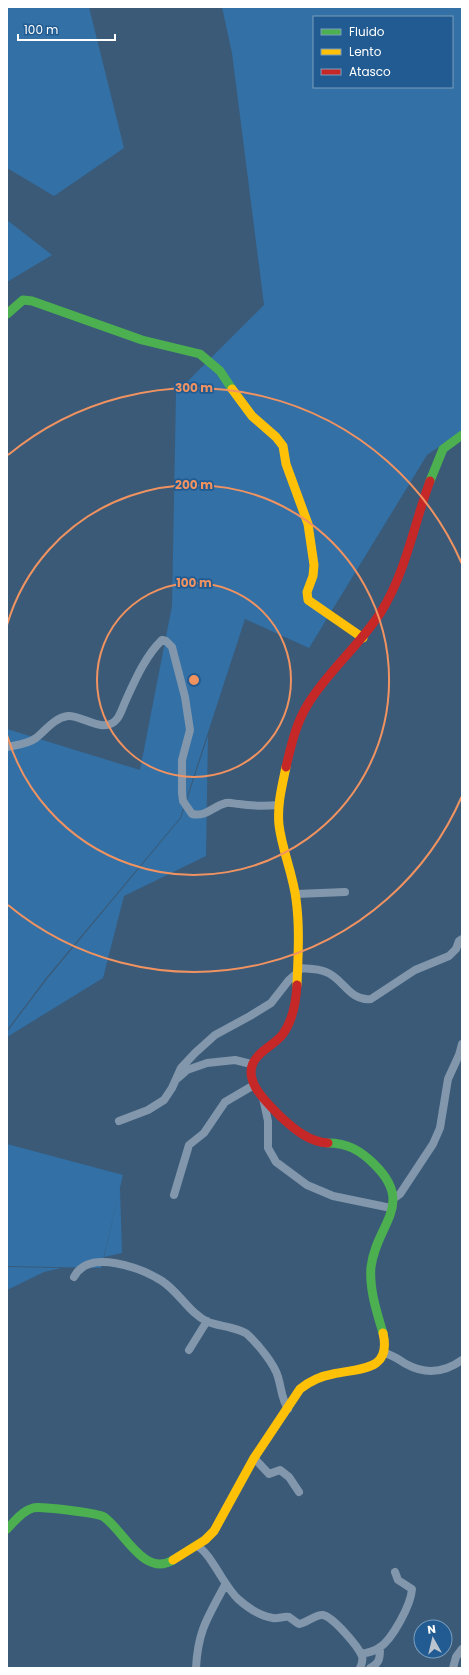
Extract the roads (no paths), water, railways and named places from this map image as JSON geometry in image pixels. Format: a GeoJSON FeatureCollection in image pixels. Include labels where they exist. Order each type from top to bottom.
{"type":"FeatureCollection","features":[{"type":"Feature","properties":{"kind":"street"},"geometry":{"type":"LineString","coordinates":[[7,314],[24,300],[32,301],[142,340],[200,354],[220,371],[248,411],[276,437],[283,446],[286,464],[308,524],[314,565],[313,576],[306,592],[308,600],[363,638]]}},
{"type":"Feature","properties":{"kind":"street"},"geometry":{"type":"LineString","coordinates":[[7,1529],[27,1510],[39,1506],[68,1511],[93,1513],[103,1517],[117,1529],[135,1552],[154,1564],[164,1564],[170,1562],[209,1538],[222,1518],[254,1458],[300,1389],[311,1381],[328,1375],[365,1369],[376,1363],[384,1353],[384,1343],[376,1306],[371,1267],[374,1252],[385,1228],[392,1204],[393,1188],[389,1180],[356,1149],[345,1144],[320,1142],[310,1139],[284,1120],[262,1096],[254,1085],[250,1075],[251,1064],[256,1057],[275,1043],[288,1025],[295,1004],[299,930],[296,894],[280,827],[279,805],[292,743],[304,711],[314,695],[363,638],[379,616],[396,584],[423,500],[440,454],[446,445],[462,434]]}},
{"type":"Feature","properties":{"kind":"street"},"geometry":{"type":"LineString","coordinates":[[7,748],[22,744],[35,738],[48,726],[67,716],[76,716],[92,724],[100,725],[108,724],[116,720],[141,671],[157,645],[162,640],[166,641],[172,647],[185,697],[190,730],[182,760],[183,801],[192,814],[199,815],[209,813],[216,806],[228,802],[263,806],[279,805]]}},
{"type":"Feature","properties":{"kind":"street"},"geometry":{"type":"LineString","coordinates":[[296,894],[345,892]]}},
{"type":"Feature","properties":{"kind":"street"},"geometry":{"type":"LineString","coordinates":[[297,971],[326,972],[353,995],[365,1000],[371,999],[415,970],[449,956],[456,949],[459,941],[462,939]]}},
{"type":"Feature","properties":{"kind":"street"},"geometry":{"type":"LineString","coordinates":[[119,1121],[148,1110],[160,1103],[167,1096],[177,1075],[187,1060],[215,1035],[271,1003],[297,971]]}},
{"type":"Feature","properties":{"kind":"street"},"geometry":{"type":"LineString","coordinates":[[392,1204],[433,1144],[440,1128],[448,1079],[462,1044]]}},
{"type":"Feature","properties":{"kind":"street"},"geometry":{"type":"LineString","coordinates":[[174,1083],[187,1070],[207,1063],[235,1060],[251,1064]]}},
{"type":"Feature","properties":{"kind":"street"},"geometry":{"type":"LineString","coordinates":[[174,1196],[189,1145],[204,1132],[225,1102],[254,1085]]}},
{"type":"Feature","properties":{"kind":"street"},"geometry":{"type":"LineString","coordinates":[[262,1096],[268,1121],[268,1148],[276,1162],[307,1186],[333,1196],[392,1204]]}},
{"type":"Feature","properties":{"kind":"street"},"geometry":{"type":"LineString","coordinates":[[74,1277],[78,1269],[90,1262],[99,1261],[121,1265],[143,1272],[162,1281],[187,1305],[207,1321],[247,1334],[274,1367],[278,1377],[282,1399],[288,1409]]}},
{"type":"Feature","properties":{"kind":"street"},"geometry":{"type":"LineString","coordinates":[[189,1350],[207,1321]]}},
{"type":"Feature","properties":{"kind":"street"},"geometry":{"type":"LineString","coordinates":[[384,1353],[391,1354],[422,1371],[431,1372],[439,1372],[462,1360]]}},
{"type":"Feature","properties":{"kind":"street"},"geometry":{"type":"LineString","coordinates":[[254,1458],[269,1474],[280,1470],[289,1477],[299,1492]]}},
{"type":"Feature","properties":{"kind":"street"},"geometry":{"type":"LineString","coordinates":[[208,1554],[209,1538]]}},
{"type":"Feature","properties":{"kind":"street"},"geometry":{"type":"LineString","coordinates":[[197,1546],[208,1554],[225,1585],[238,1599],[251,1609],[272,1618],[288,1617],[299,1624],[320,1616],[326,1617],[343,1630],[361,1654],[363,1659],[360,1668]]}},
{"type":"Feature","properties":{"kind":"street"},"geometry":{"type":"LineString","coordinates":[[361,1654],[380,1647],[403,1616],[412,1595],[412,1590],[398,1580],[395,1572]]}},
{"type":"Feature","properties":{"kind":"street"},"geometry":{"type":"LineString","coordinates":[[196,1668],[197,1652],[205,1620],[225,1585]]}},
{"type":"Feature","properties":{"kind":"street"},"geometry":{"type":"LineString","coordinates":[[370,1668],[377,1664],[380,1659],[380,1647]]}},
{"type":"Feature","properties":{"kind":"street"},"geometry":{"type":"LineString","coordinates":[[453,1668],[456,1657],[462,1649]]}}]}
